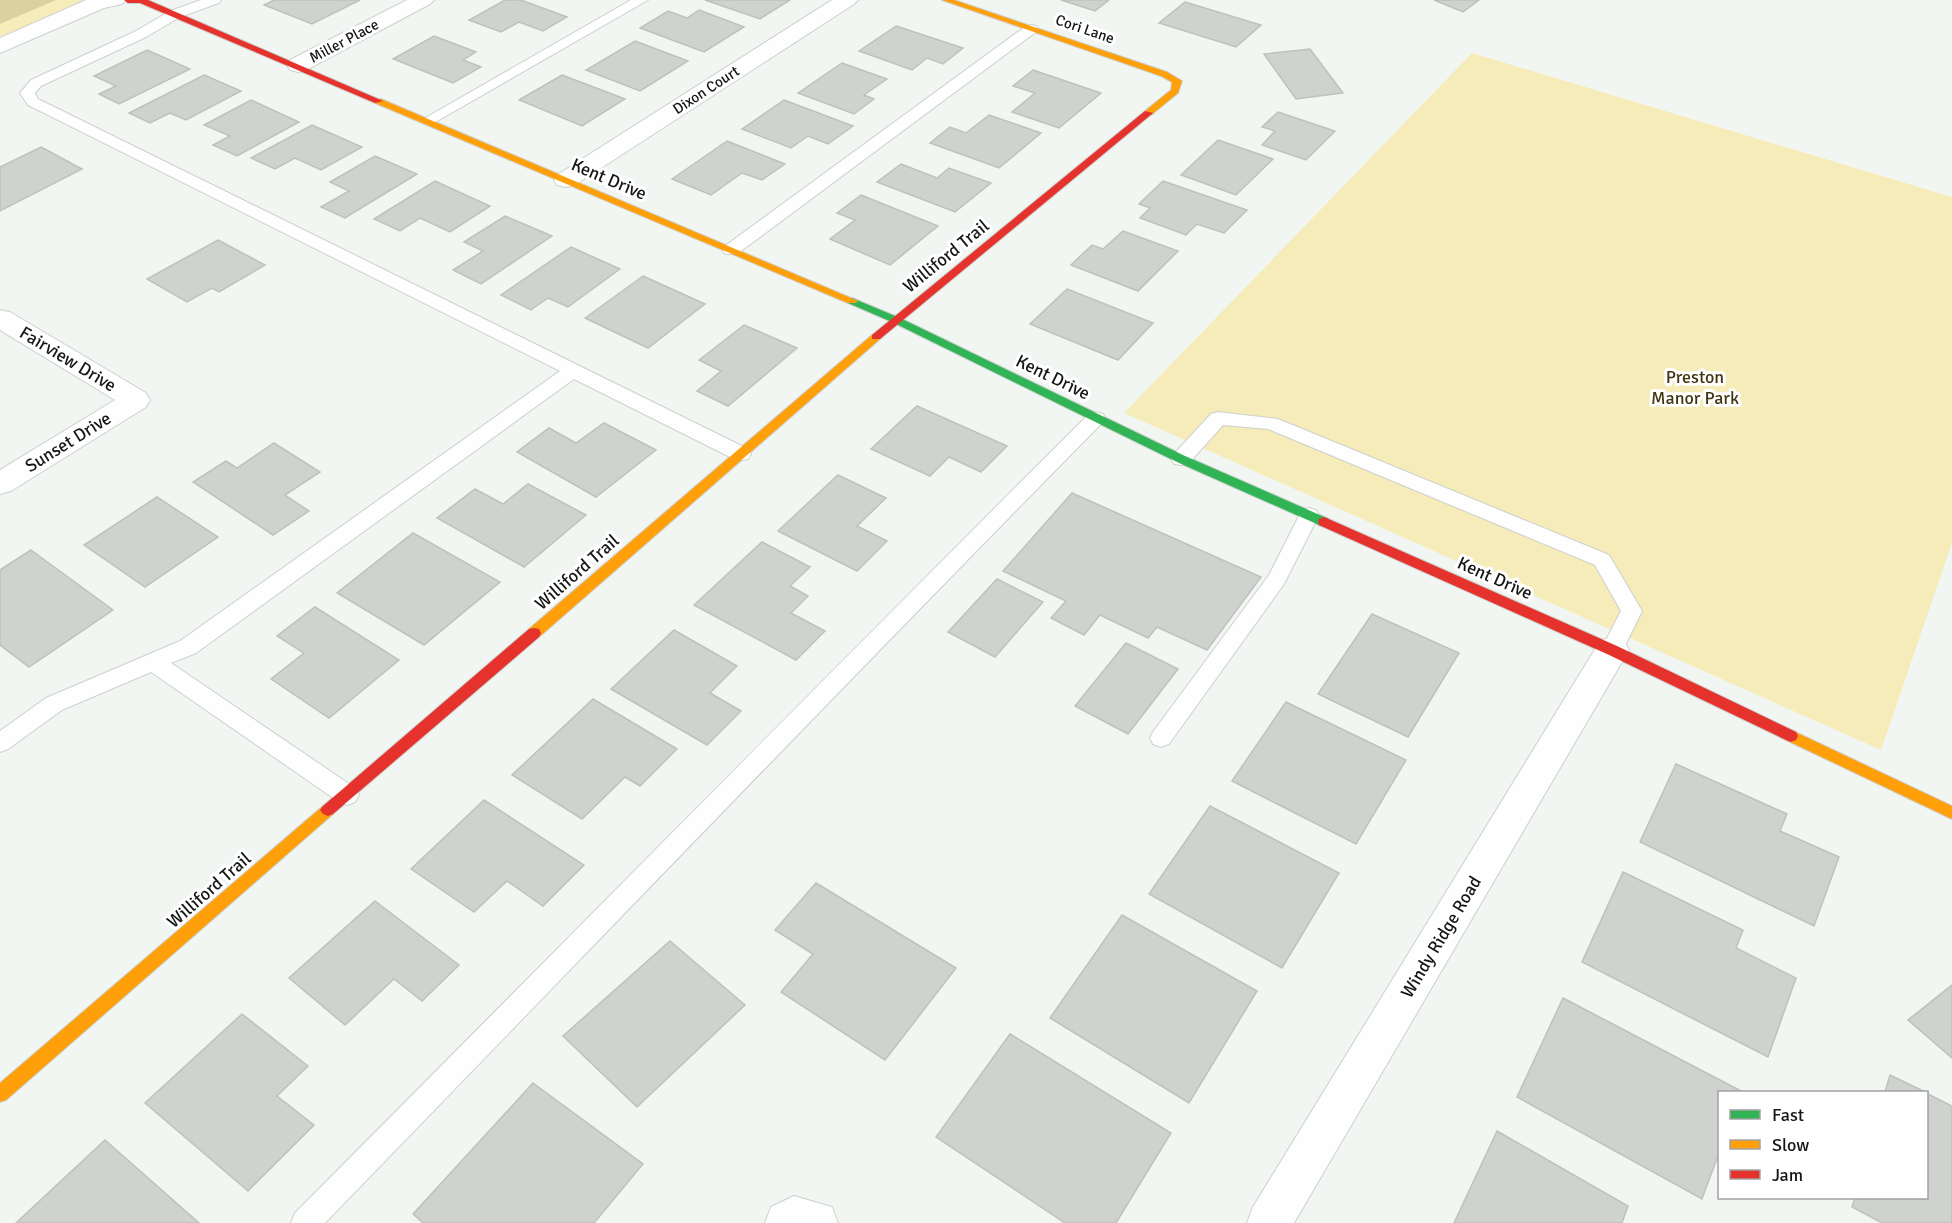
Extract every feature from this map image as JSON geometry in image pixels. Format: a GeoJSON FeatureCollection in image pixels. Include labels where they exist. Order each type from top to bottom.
{"type":"FeatureCollection","features":[{"type":"Feature","properties":{"kind":"street"},"geometry":{"type":"LineString","coordinates":[[0,46],[99,2],[115,0]]}},
{"type":"Feature","properties":{"kind":"street","name":"Kent Drive"},"geometry":{"type":"LineString","coordinates":[[128,0],[141,0],[298,65],[896,320],[1181,459],[1612,650],[1952,813]]}},
{"type":"Feature","properties":{"kind":"street","name":"Miller Place"},"geometry":{"type":"LineString","coordinates":[[298,65],[423,0]]}},
{"type":"Feature","properties":{"kind":"street","name":"Dixon Court"},"geometry":{"type":"LineString","coordinates":[[566,180],[847,0]]}},
{"type":"Feature","properties":{"kind":"street","name":"Cori Lane"},"geometry":{"type":"LineString","coordinates":[[946,0],[1164,74],[1177,81]]}},
{"type":"Feature","properties":{"kind":"street","name":"Williford Trail"},"geometry":{"type":"LineString","coordinates":[[0,1094],[896,320],[1175,91],[1177,81]]}},
{"type":"Feature","properties":{"kind":"street","name":"Fairview Drive"},"geometry":{"type":"LineString","coordinates":[[0,318],[136,400]]}},
{"type":"Feature","properties":{"kind":"street","name":"Sunset Drive"},"geometry":{"type":"LineString","coordinates":[[0,484],[136,400]]}},
{"type":"Feature","properties":{"kind":"street","name":"Windy Ridge Road"},"geometry":{"type":"LineString","coordinates":[[1269,1223],[1612,650]]}},
{"type":"Feature","properties":{"kind":"street"},"geometry":{"type":"LineString","coordinates":[[787,1223],[794,1218],[816,1223]]}},
{"type":"Feature","properties":{"kind":"lane"},"geometry":{"type":"LineString","coordinates":[[214,0],[175,14],[141,34],[36,83],[27,93],[33,102],[741,454]]}},
{"type":"Feature","properties":{"kind":"lane"},"geometry":{"type":"LineString","coordinates":[[427,121],[640,0]]}},
{"type":"Feature","properties":{"kind":"lane"},"geometry":{"type":"LineString","coordinates":[[731,250],[1031,29]]}},
{"type":"Feature","properties":{"kind":"lane"},"geometry":{"type":"LineString","coordinates":[[0,743],[54,704],[188,647],[573,370]]}},
{"type":"Feature","properties":{"kind":"lane"},"geometry":{"type":"LineString","coordinates":[[305,1223],[1096,418]]}},
{"type":"Feature","properties":{"kind":"lane"},"geometry":{"type":"LineString","coordinates":[[1181,459],[1218,418],[1271,423],[1602,560],[1632,611],[1612,650]]}},
{"type":"Feature","properties":{"kind":"lane"},"geometry":{"type":"LineString","coordinates":[[1161,738],[1277,579],[1309,516]]}},
{"type":"Feature","properties":{"kind":"lane"},"geometry":{"type":"LineString","coordinates":[[152,662],[346,795]]}},
{"type":"Feature","properties":{"kind":"green space"},"geometry":{"type":"Polygon","coordinates":[[[0,0],[111,0],[0,44],[0,0]]]}},
{"type":"Feature","properties":{"kind":"green space","name":"Preston Manor Park"},"geometry":{"type":"Polygon","coordinates":[[[1472,53],[1952,197],[1952,543],[1881,750],[1124,413],[1472,53]]]}},
{"type":"Feature","properties":{"kind":"shaded area"},"geometry":{"type":"Polygon","coordinates":[[[0,0],[56,0],[0,24],[0,0]]]}},
{"type":"Feature","properties":{"kind":"building"},"geometry":{"type":"Polygon","coordinates":[[[274,0],[360,0],[312,24],[264,5],[274,0]]]}},
{"type":"Feature","properties":{"kind":"building"},"geometry":{"type":"Polygon","coordinates":[[[505,0],[521,0],[567,17],[543,31],[519,22],[501,32],[469,20],[505,0]]]}},
{"type":"Feature","properties":{"kind":"building"},"geometry":{"type":"Polygon","coordinates":[[[705,0],[790,0],[760,19],[705,0]]]}},
{"type":"Feature","properties":{"kind":"building"},"geometry":{"type":"Polygon","coordinates":[[[1061,0],[1109,0],[1095,11],[1061,0]]]}},
{"type":"Feature","properties":{"kind":"building"},"geometry":{"type":"Polygon","coordinates":[[[1434,0],[1479,0],[1463,12],[1434,0]]]}},
{"type":"Feature","properties":{"kind":"building"},"geometry":{"type":"Polygon","coordinates":[[[1185,2],[1261,25],[1236,47],[1159,23],[1185,2]]]}},
{"type":"Feature","properties":{"kind":"building"},"geometry":{"type":"Polygon","coordinates":[[[699,10],[744,27],[704,52],[640,28],[668,11],[687,18],[699,10]]]}},
{"type":"Feature","properties":{"kind":"building"},"geometry":{"type":"Polygon","coordinates":[[[896,26],[963,48],[943,64],[927,58],[912,70],[859,51],[896,26]]]}},
{"type":"Feature","properties":{"kind":"building"},"geometry":{"type":"Polygon","coordinates":[[[434,36],[476,52],[463,60],[481,67],[453,83],[393,59],[434,36]]]}},
{"type":"Feature","properties":{"kind":"building"},"geometry":{"type":"Polygon","coordinates":[[[635,41],[688,61],[640,91],[586,70],[635,41]]]}},
{"type":"Feature","properties":{"kind":"building"},"geometry":{"type":"Polygon","coordinates":[[[1310,49],[1343,93],[1296,99],[1264,54],[1310,49]]]}},
{"type":"Feature","properties":{"kind":"building"},"geometry":{"type":"Polygon","coordinates":[[[147,50],[190,69],[119,104],[99,94],[116,86],[94,76],[147,50]]]}},
{"type":"Feature","properties":{"kind":"building"},"geometry":{"type":"Polygon","coordinates":[[[842,63],[887,79],[864,95],[874,99],[854,114],[798,93],[842,63]]]}},
{"type":"Feature","properties":{"kind":"building"},"geometry":{"type":"Polygon","coordinates":[[[1033,70],[1101,93],[1059,128],[1012,112],[1035,93],[1013,86],[1033,70]]]}},
{"type":"Feature","properties":{"kind":"building"},"geometry":{"type":"Polygon","coordinates":[[[204,75],[241,91],[186,120],[170,113],[150,123],[129,113],[204,75]]]}},
{"type":"Feature","properties":{"kind":"building"},"geometry":{"type":"Polygon","coordinates":[[[562,75],[625,99],[582,126],[519,100],[562,75]]]}},
{"type":"Feature","properties":{"kind":"building"},"geometry":{"type":"Polygon","coordinates":[[[251,100],[299,122],[237,156],[213,145],[230,136],[204,125],[251,100]]]}},
{"type":"Feature","properties":{"kind":"building"},"geometry":{"type":"Polygon","coordinates":[[[784,100],[853,126],[828,144],[808,136],[791,148],[742,129],[784,100]]]}},
{"type":"Feature","properties":{"kind":"building"},"geometry":{"type":"Polygon","coordinates":[[[1278,112],[1335,131],[1306,160],[1262,145],[1275,131],[1262,127],[1278,112]]]}},
{"type":"Feature","properties":{"kind":"building"},"geometry":{"type":"Polygon","coordinates":[[[989,115],[1041,133],[999,168],[930,143],[950,127],[966,133],[989,115]]]}},
{"type":"Feature","properties":{"kind":"building"},"geometry":{"type":"Polygon","coordinates":[[[312,125],[362,147],[321,170],[295,158],[275,169],[251,158],[312,125]]]}},
{"type":"Feature","properties":{"kind":"building"},"geometry":{"type":"Polygon","coordinates":[[[1218,140],[1273,159],[1236,195],[1181,175],[1218,140]]]}},
{"type":"Feature","properties":{"kind":"building"},"geometry":{"type":"Polygon","coordinates":[[[727,141],[785,164],[762,180],[742,173],[711,195],[672,179],[727,141]]]}},
{"type":"Feature","properties":{"kind":"building"},"geometry":{"type":"Polygon","coordinates":[[[41,147],[82,169],[0,211],[0,167],[41,147]]]}},
{"type":"Feature","properties":{"kind":"building"},"geometry":{"type":"Polygon","coordinates":[[[375,156],[417,174],[345,218],[321,207],[349,191],[330,182],[375,156]]]}},
{"type":"Feature","properties":{"kind":"building"},"geometry":{"type":"Polygon","coordinates":[[[901,164],[937,178],[949,168],[991,183],[955,212],[877,182],[901,164]]]}},
{"type":"Feature","properties":{"kind":"building"},"geometry":{"type":"Polygon","coordinates":[[[435,181],[490,206],[450,232],[420,218],[400,231],[374,219],[435,181]]]}},
{"type":"Feature","properties":{"kind":"building"},"geometry":{"type":"Polygon","coordinates":[[[1163,181],[1247,210],[1224,233],[1197,224],[1186,235],[1140,218],[1150,208],[1139,204],[1163,181]]]}},
{"type":"Feature","properties":{"kind":"building"},"geometry":{"type":"Polygon","coordinates":[[[861,195],[938,226],[890,265],[830,239],[855,220],[837,213],[861,195]]]}},
{"type":"Feature","properties":{"kind":"building"},"geometry":{"type":"Polygon","coordinates":[[[505,216],[552,236],[481,284],[453,270],[483,251],[464,242],[505,216]]]}},
{"type":"Feature","properties":{"kind":"building"},"geometry":{"type":"Polygon","coordinates":[[[1123,231],[1178,251],[1138,291],[1071,265],[1092,245],[1103,249],[1123,231]]]}},
{"type":"Feature","properties":{"kind":"building"},"geometry":{"type":"Polygon","coordinates":[[[218,240],[265,265],[219,292],[212,288],[187,302],[147,279],[218,240]]]}},
{"type":"Feature","properties":{"kind":"building"},"geometry":{"type":"Polygon","coordinates":[[[571,247],[620,269],[568,307],[548,298],[531,310],[501,295],[571,247]]]}},
{"type":"Feature","properties":{"kind":"building"},"geometry":{"type":"Polygon","coordinates":[[[643,276],[705,304],[648,348],[585,318],[643,276]]]}},
{"type":"Feature","properties":{"kind":"building"},"geometry":{"type":"Polygon","coordinates":[[[1067,289],[1153,323],[1118,360],[1030,324],[1067,289]]]}},
{"type":"Feature","properties":{"kind":"building"},"geometry":{"type":"Polygon","coordinates":[[[744,325],[797,348],[728,406],[697,391],[721,371],[699,360],[744,325]]]}},
{"type":"Feature","properties":{"kind":"building"},"geometry":{"type":"Polygon","coordinates":[[[917,406],[1007,446],[981,472],[949,457],[930,476],[871,449],[917,406]]]}},
{"type":"Feature","properties":{"kind":"building"},"geometry":{"type":"Polygon","coordinates":[[[604,423],[656,450],[596,497],[517,452],[549,428],[576,443],[604,423]]]}},
{"type":"Feature","properties":{"kind":"building"},"geometry":{"type":"Polygon","coordinates":[[[274,443],[320,472],[285,495],[309,511],[273,535],[193,482],[226,461],[237,468],[274,443]]]}},
{"type":"Feature","properties":{"kind":"building"},"geometry":{"type":"Polygon","coordinates":[[[838,475],[886,498],[857,526],[887,541],[857,571],[778,531],[838,475]]]}},
{"type":"Feature","properties":{"kind":"building"},"geometry":{"type":"Polygon","coordinates":[[[528,484],[586,515],[524,567],[437,518],[475,489],[503,504],[528,484]]]}},
{"type":"Feature","properties":{"kind":"building"},"geometry":{"type":"Polygon","coordinates":[[[1072,493],[1261,577],[1207,650],[1157,627],[1148,638],[1100,615],[1084,635],[1051,618],[1066,601],[1003,571],[1072,493]]]}},
{"type":"Feature","properties":{"kind":"building"},"geometry":{"type":"Polygon","coordinates":[[[157,497],[218,537],[145,587],[84,545],[157,497]]]}},
{"type":"Feature","properties":{"kind":"building"},"geometry":{"type":"Polygon","coordinates":[[[413,533],[500,582],[424,645],[337,593],[413,533]]]}},
{"type":"Feature","properties":{"kind":"building"},"geometry":{"type":"Polygon","coordinates":[[[762,542],[810,567],[790,586],[808,596],[791,613],[825,631],[796,660],[694,605],[762,542]]]}},
{"type":"Feature","properties":{"kind":"building"},"geometry":{"type":"Polygon","coordinates":[[[31,550],[113,610],[29,667],[0,645],[0,570],[31,550]]]}},
{"type":"Feature","properties":{"kind":"building"},"geometry":{"type":"Polygon","coordinates":[[[997,579],[1043,602],[995,657],[948,632],[997,579]]]}},
{"type":"Feature","properties":{"kind":"building"},"geometry":{"type":"Polygon","coordinates":[[[315,607],[399,660],[329,718],[271,679],[304,653],[277,636],[315,607]]]}},
{"type":"Feature","properties":{"kind":"building"},"geometry":{"type":"Polygon","coordinates":[[[1372,614],[1459,653],[1408,737],[1318,694],[1372,614]]]}},
{"type":"Feature","properties":{"kind":"building"},"geometry":{"type":"Polygon","coordinates":[[[674,630],[737,666],[710,693],[741,711],[707,745],[611,689],[674,630]]]}},
{"type":"Feature","properties":{"kind":"building"},"geometry":{"type":"Polygon","coordinates":[[[1126,643],[1178,669],[1128,734],[1075,706],[1126,643]]]}},
{"type":"Feature","properties":{"kind":"building"},"geometry":{"type":"Polygon","coordinates":[[[593,699],[677,749],[640,786],[625,777],[582,819],[512,775],[593,699]]]}},
{"type":"Feature","properties":{"kind":"building"},"geometry":{"type":"Polygon","coordinates":[[[1286,702],[1406,760],[1356,844],[1232,781],[1286,702]]]}},
{"type":"Feature","properties":{"kind":"building"},"geometry":{"type":"Polygon","coordinates":[[[1676,764],[1787,814],[1780,831],[1839,857],[1814,926],[1640,842],[1676,764]]]}},
{"type":"Feature","properties":{"kind":"building"},"geometry":{"type":"Polygon","coordinates":[[[484,800],[584,865],[543,906],[507,881],[474,912],[411,869],[484,800]]]}},
{"type":"Feature","properties":{"kind":"building"},"geometry":{"type":"Polygon","coordinates":[[[1210,806],[1339,873],[1282,968],[1149,894],[1210,806]]]}},
{"type":"Feature","properties":{"kind":"building"},"geometry":{"type":"Polygon","coordinates":[[[1623,872],[1743,930],[1736,948],[1796,978],[1768,1057],[1582,962],[1623,872]]]}},
{"type":"Feature","properties":{"kind":"building"},"geometry":{"type":"Polygon","coordinates":[[[816,883],[956,968],[885,1060],[781,992],[813,954],[775,930],[816,883]]]}},
{"type":"Feature","properties":{"kind":"building"},"geometry":{"type":"Polygon","coordinates":[[[375,901],[459,965],[422,1001],[394,979],[345,1025],[289,978],[375,901]]]}},
{"type":"Feature","properties":{"kind":"building"},"geometry":{"type":"Polygon","coordinates":[[[1122,915],[1257,991],[1189,1103],[1050,1018],[1122,915]]]}},
{"type":"Feature","properties":{"kind":"building"},"geometry":{"type":"Polygon","coordinates":[[[670,941],[745,1005],[637,1107],[563,1036],[670,941]]]}},
{"type":"Feature","properties":{"kind":"building"},"geometry":{"type":"Polygon","coordinates":[[[1952,985],[1952,1058],[1908,1020],[1952,985]]]}},
{"type":"Feature","properties":{"kind":"building"},"geometry":{"type":"Polygon","coordinates":[[[1563,998],[1741,1091],[1718,1091],[1718,1155],[1702,1199],[1517,1097],[1563,998]]]}},
{"type":"Feature","properties":{"kind":"building"},"geometry":{"type":"Polygon","coordinates":[[[242,1014],[308,1066],[277,1096],[314,1125],[248,1191],[145,1103],[242,1014]]]}},
{"type":"Feature","properties":{"kind":"building"},"geometry":{"type":"Polygon","coordinates":[[[1010,1034],[1171,1133],[1116,1223],[1065,1223],[936,1137],[1010,1034]]]}},
{"type":"Feature","properties":{"kind":"building"},"geometry":{"type":"Polygon","coordinates":[[[1890,1075],[1923,1091],[1885,1091],[1890,1075]]]}},
{"type":"Feature","properties":{"kind":"building"},"geometry":{"type":"Polygon","coordinates":[[[533,1083],[643,1164],[594,1223],[423,1223],[413,1214],[533,1083]]]}},
{"type":"Feature","properties":{"kind":"building"},"geometry":{"type":"Polygon","coordinates":[[[1928,1094],[1952,1106],[1952,1223],[1882,1223],[1852,1207],[1855,1199],[1928,1199],[1928,1094]]]}},
{"type":"Feature","properties":{"kind":"building"},"geometry":{"type":"Polygon","coordinates":[[[1497,1131],[1628,1206],[1622,1223],[1454,1223],[1497,1131]]]}},
{"type":"Feature","properties":{"kind":"building"},"geometry":{"type":"Polygon","coordinates":[[[105,1140],[199,1223],[16,1223],[105,1140]]]}},
{"type":"Feature","properties":{"kind":"traffic: fast"},"geometry":{"type":"LineString","coordinates":[[852,301],[896,320],[1181,459],[1324,522]]}},
{"type":"Feature","properties":{"kind":"traffic: slow"},"geometry":{"type":"LineString","coordinates":[[946,0],[1164,74],[1177,81],[1175,91],[1148,113]]}},
{"type":"Feature","properties":{"kind":"traffic: slow"},"geometry":{"type":"LineString","coordinates":[[378,101],[852,301]]}},
{"type":"Feature","properties":{"kind":"traffic: slow"},"geometry":{"type":"LineString","coordinates":[[534,633],[876,337]]}},
{"type":"Feature","properties":{"kind":"traffic: slow"},"geometry":{"type":"LineString","coordinates":[[1791,736],[1952,813]]}},
{"type":"Feature","properties":{"kind":"traffic: slow"},"geometry":{"type":"LineString","coordinates":[[0,1094],[328,810]]}},
{"type":"Feature","properties":{"kind":"traffic: jam"},"geometry":{"type":"LineString","coordinates":[[128,0],[141,0],[378,101]]}},
{"type":"Feature","properties":{"kind":"traffic: jam"},"geometry":{"type":"LineString","coordinates":[[876,337],[1148,113]]}},
{"type":"Feature","properties":{"kind":"traffic: jam"},"geometry":{"type":"LineString","coordinates":[[1324,522],[1612,650],[1791,736]]}},
{"type":"Feature","properties":{"kind":"traffic: jam"},"geometry":{"type":"LineString","coordinates":[[328,810],[534,633]]}}]}
